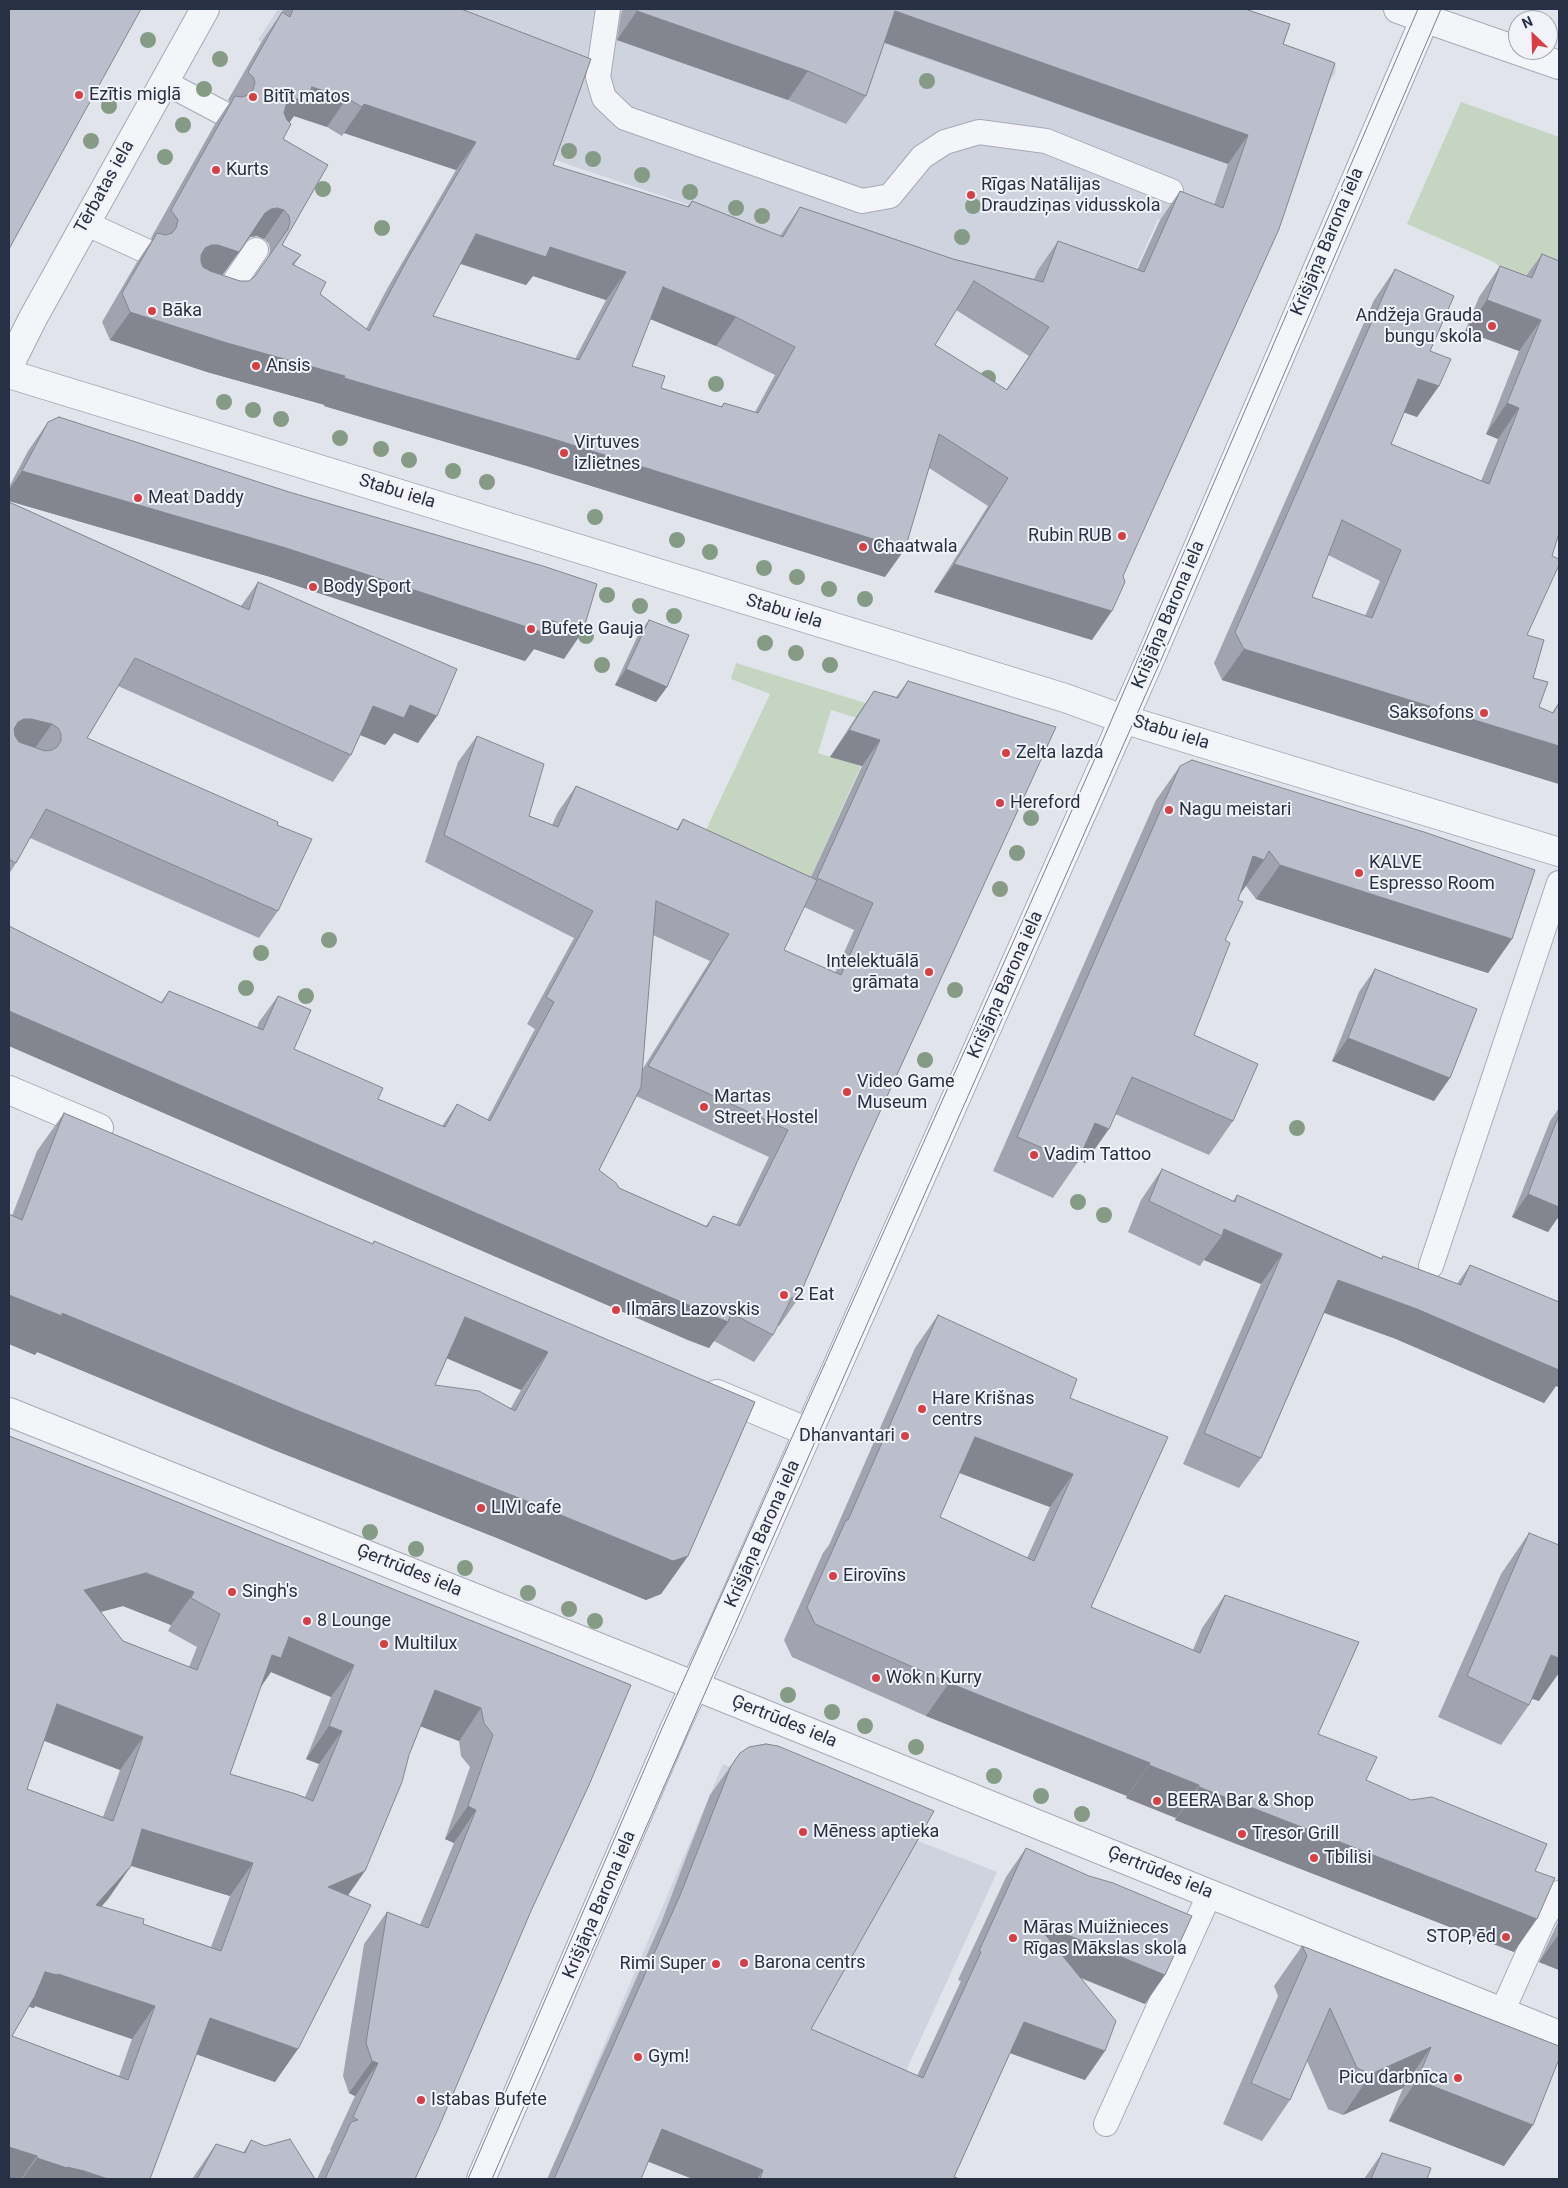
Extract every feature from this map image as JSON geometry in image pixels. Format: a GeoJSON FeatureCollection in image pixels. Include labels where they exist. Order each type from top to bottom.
{"type":"FeatureCollection","features":[{"type":"Feature","properties":{"kind":"street","name":"Tērbatas iela"},"geometry":{"type":"LineString","coordinates":[[9,366],[85,223],[204,9]]}},
{"type":"Feature","properties":{"kind":"street"},"geometry":{"type":"LineString","coordinates":[[1398,9],[1427,14],[1559,65]]}},
{"type":"Feature","properties":{"kind":"street","name":"Krišjāņa Barona iela"},"geometry":{"type":"LineString","coordinates":[[480,2179],[694,1687],[1124,719],[1427,14]]}},
{"type":"Feature","properties":{"kind":"street","name":"Stabu iela"},"geometry":{"type":"LineString","coordinates":[[9,374],[1056,695],[1124,719],[1559,852]]}},
{"type":"Feature","properties":{"kind":"street"},"geometry":{"type":"LineString","coordinates":[[9,1090],[120,1138]]}},
{"type":"Feature","properties":{"kind":"street"},"geometry":{"type":"LineString","coordinates":[[694,1385],[808,1432]]}},
{"type":"Feature","properties":{"kind":"street","name":"Ģertrūdes iela"},"geometry":{"type":"LineString","coordinates":[[9,1412],[1210,1893],[1559,2035]]}},
{"type":"Feature","properties":{"kind":"lane"},"geometry":{"type":"LineString","coordinates":[[608,9],[598,77],[604,98],[625,118],[862,201],[890,196],[922,157],[945,142],[980,132],[1046,141],[1171,191]]}},
{"type":"Feature","properties":{"kind":"lane"},"geometry":{"type":"LineString","coordinates":[[164,82],[222,112]]}},
{"type":"Feature","properties":{"kind":"lane"},"geometry":{"type":"LineString","coordinates":[[85,223],[144,250]]}},
{"type":"Feature","properties":{"kind":"lane"},"geometry":{"type":"LineString","coordinates":[[194,287],[224,297],[256,250]]}},
{"type":"Feature","properties":{"kind":"lane"},"geometry":{"type":"LineString","coordinates":[[1431,1266],[1559,883]]}},
{"type":"Feature","properties":{"kind":"lane"},"geometry":{"type":"LineString","coordinates":[[1106,2124],[1210,1893]]}},
{"type":"Feature","properties":{"kind":"lane"},"geometry":{"type":"LineString","coordinates":[[1502,2012],[1543,1920],[1559,1893]]}},
{"type":"Feature","properties":{"kind":"shaded area","name":"Rīgas Natālijas Draudziņas vidusskola"},"geometry":{"type":"Polygon","coordinates":[[[278,9],[1183,9],[1333,61],[1336,66],[1335,74],[1197,235],[1158,219],[1103,344],[546,157],[258,40],[278,9]]]}},
{"type":"Feature","properties":{"kind":"shaded area","name":"Barona centrs"},"geometry":{"type":"Polygon","coordinates":[[[723,1764],[997,1872],[858,2176],[714,2168],[573,2118],[723,1764]]]}},
{"type":"Feature","properties":{"kind":"green space"},"geometry":{"type":"Polygon","coordinates":[[[1461,102],[1559,137],[1559,292],[1520,284],[1494,262],[1407,224],[1461,102]]]}},
{"type":"Feature","properties":{"kind":"green space"},"geometry":{"type":"Polygon","coordinates":[[[736,663],[888,710],[880,725],[831,710],[818,753],[861,766],[810,879],[705,832],[770,694],[731,679],[736,663]]]}},
{"type":"Feature","properties":{"kind":"building"},"geometry":{"type":"Polygon","coordinates":[[[9,9],[141,9],[9,249],[9,9]]]}},
{"type":"Feature","properties":{"kind":"building"},"geometry":{"type":"Polygon","coordinates":[[[293,9],[461,9],[591,59],[553,165],[689,207],[692,201],[783,237],[800,207],[953,259],[1043,282],[1058,241],[1144,272],[1180,191],[1223,208],[1248,135],[895,11],[866,96],[808,71],[637,11],[638,9],[1245,9],[1290,24],[1283,44],[1335,63],[1279,229],[1123,576],[1125,582],[1112,611],[954,564],[1008,478],[939,434],[905,549],[547,437],[344,378],[345,376],[227,343],[130,312],[122,293],[157,233],[166,235],[172,233],[176,228],[178,220],[171,210],[235,96],[242,97],[248,95],[253,90],[255,82],[248,72],[282,12],[290,17],[293,9]],[[312,87],[305,100],[291,100],[286,105],[284,113],[291,124],[283,139],[328,165],[282,245],[301,255],[292,264],[326,282],[320,294],[369,331],[407,260],[476,142],[364,104],[362,107],[347,98],[312,87]],[[271,209],[265,213],[239,252],[218,245],[211,245],[205,248],[201,255],[203,267],[240,281],[249,281],[255,276],[288,229],[290,222],[289,216],[284,210],[271,209]],[[476,234],[433,316],[579,360],[626,272],[550,247],[546,257],[476,234]],[[974,281],[935,345],[1007,390],[1049,327],[974,281]],[[663,287],[632,366],[665,376],[661,388],[722,407],[724,403],[758,413],[795,347],[736,317],[663,287]]]}},
{"type":"Feature","properties":{"kind":"building"},"geometry":{"type":"Polygon","coordinates":[[[1542,254],[1559,261],[1559,533],[1552,556],[1559,559],[1559,565],[1527,635],[1544,640],[1533,678],[1548,682],[1539,707],[1553,713],[1559,703],[1559,746],[1244,649],[1235,632],[1395,269],[1454,296],[1430,351],[1451,359],[1439,386],[1418,379],[1391,444],[1489,484],[1519,408],[1507,403],[1541,320],[1487,300],[1500,266],[1532,278],[1542,254]],[[1342,520],[1312,597],[1372,618],[1401,550],[1342,520]]]}},
{"type":"Feature","properties":{"kind":"building"},"geometry":{"type":"Polygon","coordinates":[[[59,417],[289,492],[543,566],[597,584],[583,631],[550,620],[545,633],[286,548],[22,471],[48,422],[59,417]]]}},
{"type":"Feature","properties":{"kind":"building"},"geometry":{"type":"Polygon","coordinates":[[[9,502],[249,610],[258,582],[457,669],[437,716],[410,705],[404,718],[373,706],[351,755],[135,658],[87,738],[278,822],[277,825],[312,839],[278,911],[46,809],[16,863],[9,859],[9,502]],[[24,719],[18,722],[14,729],[15,736],[19,742],[45,751],[57,747],[61,741],[61,734],[58,728],[52,724],[24,719]]]}},
{"type":"Feature","properties":{"kind":"building"},"geometry":{"type":"Polygon","coordinates":[[[649,620],[689,635],[667,687],[626,669],[649,620]]]}},
{"type":"Feature","properties":{"kind":"building"},"geometry":{"type":"Polygon","coordinates":[[[908,681],[1056,727],[857,1162],[798,1299],[792,1297],[773,1335],[731,1313],[728,1322],[9,1011],[9,926],[162,1003],[169,991],[263,1030],[278,996],[311,1010],[294,1049],[383,1088],[378,1099],[445,1127],[457,1104],[490,1121],[554,1002],[546,997],[593,911],[444,835],[477,736],[544,764],[529,816],[558,827],[576,786],[678,830],[683,819],[817,880],[784,950],[841,975],[873,903],[817,878],[880,740],[849,730],[874,691],[898,698],[908,681]],[[656,901],[641,1087],[599,1170],[616,1183],[619,1188],[707,1227],[713,1216],[740,1226],[788,1130],[648,1066],[729,934],[656,901]]]}},
{"type":"Feature","properties":{"kind":"building"},"geometry":{"type":"Polygon","coordinates":[[[1192,760],[1424,832],[1535,870],[1512,939],[1280,865],[1269,851],[1264,860],[1253,856],[1238,900],[1243,902],[1225,940],[1230,943],[1194,1035],[1258,1064],[1233,1121],[1132,1077],[1109,1129],[1095,1123],[1077,1163],[1017,1137],[1180,766],[1192,760]]]}},
{"type":"Feature","properties":{"kind":"building"},"geometry":{"type":"Polygon","coordinates":[[[1375,969],[1477,1009],[1450,1078],[1348,1038],[1375,969]]]}},
{"type":"Feature","properties":{"kind":"building"},"geometry":{"type":"Polygon","coordinates":[[[64,1113],[373,1244],[374,1241],[755,1402],[688,1556],[673,1561],[301,1412],[62,1313],[62,1316],[9,1295],[9,1214],[22,1220],[64,1113]],[[465,1317],[435,1385],[479,1391],[515,1411],[548,1352],[465,1317]]]}},
{"type":"Feature","properties":{"kind":"building"},"geometry":{"type":"Polygon","coordinates":[[[1559,1115],[1559,1207],[1528,1194],[1559,1115]]]}},
{"type":"Feature","properties":{"kind":"building"},"geometry":{"type":"Polygon","coordinates":[[[1162,1169],[1235,1202],[1237,1195],[1382,1259],[1383,1256],[1461,1285],[1470,1265],[1559,1302],[1559,1370],[1417,1309],[1338,1280],[1261,1458],[1204,1433],[1282,1254],[1224,1229],[1222,1236],[1149,1201],[1162,1169]]]}},
{"type":"Feature","properties":{"kind":"building"},"geometry":{"type":"Polygon","coordinates":[[[938,1315],[1077,1379],[1070,1398],[1168,1437],[1091,1607],[1200,1653],[1225,1595],[1359,1642],[1318,1734],[1377,1757],[1366,1780],[1411,1800],[1432,1797],[1547,1844],[1535,1871],[1555,1878],[1537,1919],[1199,1787],[1199,1785],[1149,1765],[1150,1763],[949,1683],[815,1624],[807,1607],[846,1520],[848,1520],[938,1315]],[[975,1437],[940,1517],[1034,1561],[1073,1474],[975,1437]]]}},
{"type":"Feature","properties":{"kind":"building"},"geometry":{"type":"Polygon","coordinates":[[[9,1436],[631,1685],[589,1785],[531,1911],[415,2179],[325,2179],[351,2122],[358,2120],[353,2117],[378,2063],[372,2061],[366,2043],[387,1912],[428,1928],[476,1810],[468,1806],[493,1735],[484,1723],[481,1708],[435,1690],[409,1755],[402,1782],[365,1871],[328,1887],[371,1905],[298,2049],[210,2018],[150,2179],[108,2179],[84,2171],[67,2168],[9,2147],[9,1436]],[[146,1573],[84,1590],[123,1641],[197,1670],[220,1614],[191,1598],[194,1592],[146,1573]],[[289,1637],[281,1658],[272,1655],[230,1774],[313,1801],[342,1731],[329,1726],[354,1665],[289,1637]],[[57,1704],[27,1789],[113,1821],[143,1737],[57,1704]],[[142,1829],[131,1866],[96,1905],[144,1919],[143,1924],[221,1951],[253,1863],[142,1829]],[[45,1972],[35,1996],[12,2036],[128,2080],[155,2006],[58,1974],[45,1972]]]}},
{"type":"Feature","properties":{"kind":"building"},"geometry":{"type":"Polygon","coordinates":[[[1529,1533],[1559,1545],[1559,1658],[1551,1655],[1529,1705],[1467,1676],[1529,1533]]]}},
{"type":"Feature","properties":{"kind":"building"},"geometry":{"type":"Polygon","coordinates":[[[766,1744],[778,1746],[934,1811],[811,2029],[923,2078],[1026,1848],[1089,1876],[1113,1883],[1192,1916],[1165,1975],[1034,1921],[1116,2021],[1105,2051],[1024,2022],[954,2177],[960,2179],[760,2179],[763,2170],[662,2129],[641,2179],[554,2179],[681,1893],[731,1766],[740,1753],[749,1747],[766,1744]]]}},
{"type":"Feature","properties":{"kind":"building"},"geometry":{"type":"Polygon","coordinates":[[[1302,1946],[1559,2046],[1559,2059],[1533,2125],[1417,2080],[1431,2047],[1371,2074],[1357,2068],[1330,2008],[1290,2100],[1251,2083],[1307,1956],[1302,1946]]]}},
{"type":"Feature","properties":{"kind":"building"},"geometry":{"type":"Polygon","coordinates":[[[290,2139],[315,2179],[197,2179],[216,2144],[245,2153],[251,2140],[265,2146],[290,2139]]]}},
{"type":"Feature","properties":{"kind":"building"},"geometry":{"type":"Polygon","coordinates":[[[1382,2153],[1431,2168],[1427,2179],[1371,2179],[1382,2153]]]}},
{"type":"Feature","properties":{"kind":"tram line"},"geometry":{"type":"LineString","coordinates":[[468,2179],[663,1726],[1093,763],[1418,9]]}},
{"type":"Feature","properties":{"kind":"tram line"},"geometry":{"type":"LineString","coordinates":[[492,2179],[818,1435],[1161,660],[1441,9]]}},
{"type":"Feature","properties":{"kind":"place","name":"Ezītis miglā"},"geometry":{"type":"Point","coordinates":[79,95]}},
{"type":"Feature","properties":{"kind":"place","name":"Bitīt matos"},"geometry":{"type":"Point","coordinates":[253,97]}},
{"type":"Feature","properties":{"kind":"place","name":"Kurts"},"geometry":{"type":"Point","coordinates":[216,170]}},
{"type":"Feature","properties":{"kind":"place","name":"Rīgas Natālijas Draudziņas vidusskola"},"geometry":{"type":"Point","coordinates":[971,195]}},
{"type":"Feature","properties":{"kind":"place","name":"Bāka"},"geometry":{"type":"Point","coordinates":[152,311]}},
{"type":"Feature","properties":{"kind":"place","name":"Andžeja Grauda bungu skola"},"geometry":{"type":"Point","coordinates":[1492,326]}},
{"type":"Feature","properties":{"kind":"place","name":"Ansis"},"geometry":{"type":"Point","coordinates":[256,366]}},
{"type":"Feature","properties":{"kind":"place","name":"Virtuves izlietnes"},"geometry":{"type":"Point","coordinates":[564,453]}},
{"type":"Feature","properties":{"kind":"place","name":"Meat Daddy"},"geometry":{"type":"Point","coordinates":[138,498]}},
{"type":"Feature","properties":{"kind":"place","name":"Rubin RUB"},"geometry":{"type":"Point","coordinates":[1122,536]}},
{"type":"Feature","properties":{"kind":"place","name":"Chaatwala"},"geometry":{"type":"Point","coordinates":[863,547]}},
{"type":"Feature","properties":{"kind":"place","name":"Body Sport"},"geometry":{"type":"Point","coordinates":[313,587]}},
{"type":"Feature","properties":{"kind":"place","name":"Bufete Gauja"},"geometry":{"type":"Point","coordinates":[531,629]}},
{"type":"Feature","properties":{"kind":"place","name":"Saksofons"},"geometry":{"type":"Point","coordinates":[1484,713]}},
{"type":"Feature","properties":{"kind":"place","name":"Zelta lazda"},"geometry":{"type":"Point","coordinates":[1006,753]}},
{"type":"Feature","properties":{"kind":"place","name":"Hereford"},"geometry":{"type":"Point","coordinates":[1000,803]}},
{"type":"Feature","properties":{"kind":"place","name":"Nagu meistari"},"geometry":{"type":"Point","coordinates":[1169,810]}},
{"type":"Feature","properties":{"kind":"place","name":"KALVE Espresso Room"},"geometry":{"type":"Point","coordinates":[1359,873]}},
{"type":"Feature","properties":{"kind":"place","name":"Intelektuālā grāmata"},"geometry":{"type":"Point","coordinates":[929,972]}},
{"type":"Feature","properties":{"kind":"place","name":"Video Game Museum"},"geometry":{"type":"Point","coordinates":[847,1092]}},
{"type":"Feature","properties":{"kind":"place","name":"Martas Street Hostel"},"geometry":{"type":"Point","coordinates":[704,1107]}},
{"type":"Feature","properties":{"kind":"place","name":"Vadim Tattoo"},"geometry":{"type":"Point","coordinates":[1034,1155]}},
{"type":"Feature","properties":{"kind":"place","name":"2 Eat"},"geometry":{"type":"Point","coordinates":[784,1295]}},
{"type":"Feature","properties":{"kind":"place","name":"Ilmārs Lazovskis"},"geometry":{"type":"Point","coordinates":[616,1310]}},
{"type":"Feature","properties":{"kind":"place","name":"Hare Krišnas centrs"},"geometry":{"type":"Point","coordinates":[922,1409]}},
{"type":"Feature","properties":{"kind":"place","name":"Dhanvantari"},"geometry":{"type":"Point","coordinates":[905,1436]}},
{"type":"Feature","properties":{"kind":"place","name":"LIVI cafe"},"geometry":{"type":"Point","coordinates":[481,1508]}},
{"type":"Feature","properties":{"kind":"place","name":"Eirovīns"},"geometry":{"type":"Point","coordinates":[833,1576]}},
{"type":"Feature","properties":{"kind":"place","name":"Singh's"},"geometry":{"type":"Point","coordinates":[232,1592]}},
{"type":"Feature","properties":{"kind":"place","name":"8 Lounge"},"geometry":{"type":"Point","coordinates":[307,1621]}},
{"type":"Feature","properties":{"kind":"place","name":"Multilux"},"geometry":{"type":"Point","coordinates":[384,1644]}},
{"type":"Feature","properties":{"kind":"place","name":"Wok n Kurry"},"geometry":{"type":"Point","coordinates":[876,1678]}},
{"type":"Feature","properties":{"kind":"place","name":"BEERA Bar & Shop"},"geometry":{"type":"Point","coordinates":[1157,1801]}},
{"type":"Feature","properties":{"kind":"place","name":"Mēness aptieka"},"geometry":{"type":"Point","coordinates":[803,1832]}},
{"type":"Feature","properties":{"kind":"place","name":"Tresor Grill"},"geometry":{"type":"Point","coordinates":[1242,1834]}},
{"type":"Feature","properties":{"kind":"place","name":"Tbilisi"},"geometry":{"type":"Point","coordinates":[1314,1858]}},
{"type":"Feature","properties":{"kind":"place","name":"STOP, ēd"},"geometry":{"type":"Point","coordinates":[1506,1937]}},
{"type":"Feature","properties":{"kind":"place","name":"Māras Muižnieces Rīgas Mākslas skola"},"geometry":{"type":"Point","coordinates":[1013,1938]}},
{"type":"Feature","properties":{"kind":"place","name":"Barona centrs"},"geometry":{"type":"Point","coordinates":[744,1963]}},
{"type":"Feature","properties":{"kind":"place","name":"Rimi Super"},"geometry":{"type":"Point","coordinates":[716,1964]}},
{"type":"Feature","properties":{"kind":"place","name":"Gym!"},"geometry":{"type":"Point","coordinates":[638,2057]}},
{"type":"Feature","properties":{"kind":"place","name":"Picu darbnīca"},"geometry":{"type":"Point","coordinates":[1458,2078]}},
{"type":"Feature","properties":{"kind":"place","name":"Istabas Bufete"},"geometry":{"type":"Point","coordinates":[421,2100]}}]}
